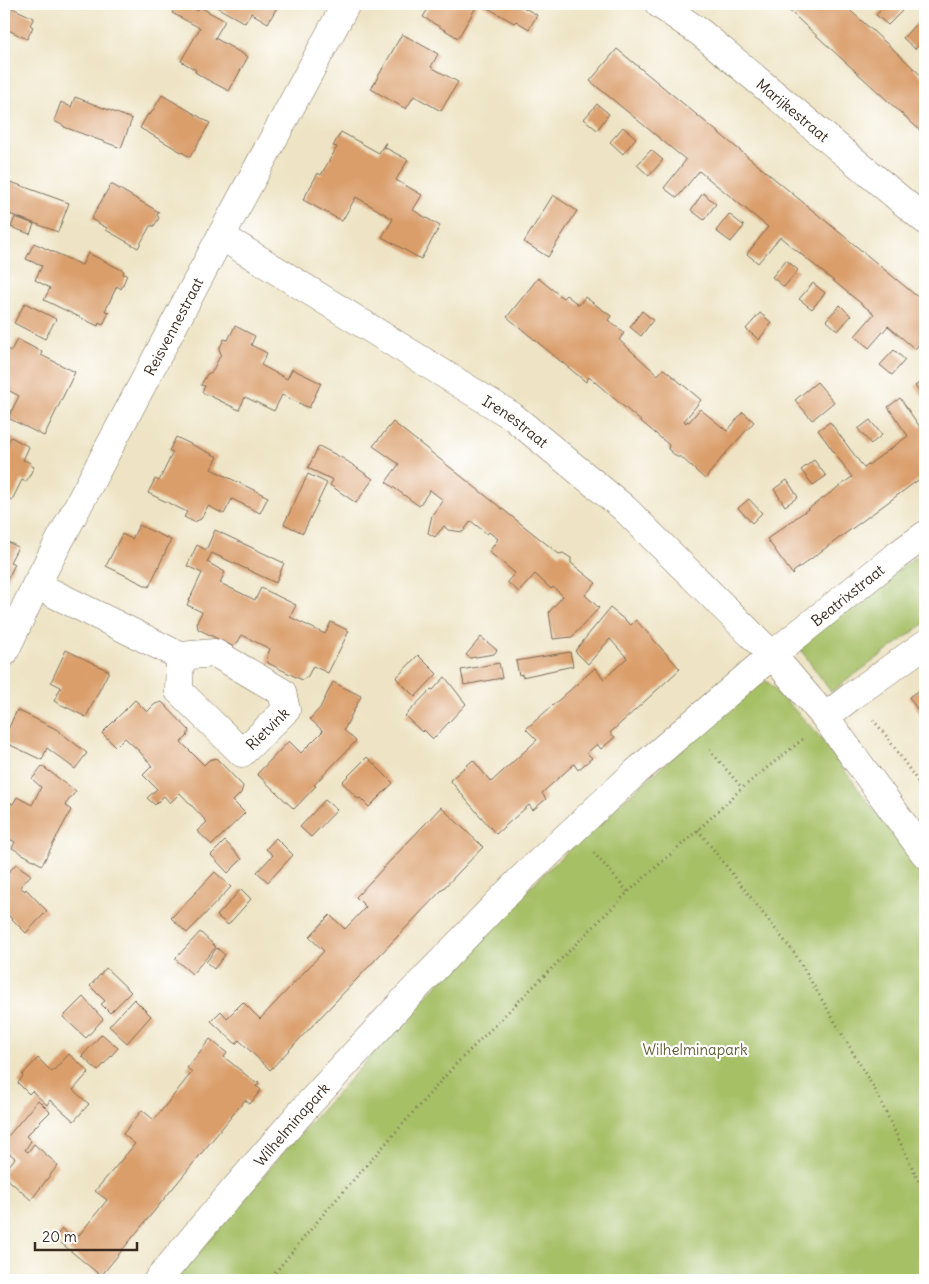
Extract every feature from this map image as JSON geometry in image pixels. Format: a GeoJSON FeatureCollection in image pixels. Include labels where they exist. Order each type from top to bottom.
{"type":"FeatureCollection","features":[{"type":"Feature","properties":{"kind":"street","name":"Reisvennestraat"},"geometry":{"type":"LineString","coordinates":[[4,653],[36,584],[346,4]]}},
{"type":"Feature","properties":{"kind":"street","name":"Marijkestraat"},"geometry":{"type":"LineString","coordinates":[[659,4],[701,33],[925,220]]}},
{"type":"Feature","properties":{"kind":"street","name":"Irenestraat"},"geometry":{"type":"LineString","coordinates":[[221,236],[512,416],[624,508],[772,655]]}},
{"type":"Feature","properties":{"kind":"street","name":"Beatrixstraat"},"geometry":{"type":"LineString","coordinates":[[772,655],[925,535]]}},
{"type":"Feature","properties":{"kind":"street"},"geometry":{"type":"LineString","coordinates":[[36,584],[180,656]]}},
{"type":"Feature","properties":{"kind":"street"},"geometry":{"type":"LineString","coordinates":[[825,717],[925,644]]}},
{"type":"Feature","properties":{"kind":"street"},"geometry":{"type":"LineString","coordinates":[[772,655],[825,717],[925,854]]}},
{"type":"Feature","properties":{"kind":"street","name":"Wilhelminapark"},"geometry":{"type":"LineString","coordinates":[[158,1280],[303,1110],[410,994],[521,880],[636,772],[772,655]]}},
{"type":"Feature","properties":{"kind":"path"},"geometry":{"type":"LineString","coordinates":[[852,696],[885,734],[925,792]]}},
{"type":"Feature","properties":{"kind":"path"},"geometry":{"type":"LineString","coordinates":[[269,1280],[326,1211],[455,1065],[628,892],[742,788],[817,728],[825,717]]}},
{"type":"Feature","properties":{"kind":"path"},"geometry":{"type":"LineString","coordinates":[[690,725],[742,788]]}},
{"type":"Feature","properties":{"kind":"path"},"geometry":{"type":"LineString","coordinates":[[574,829],[628,892]]}},
{"type":"Feature","properties":{"kind":"path"},"geometry":{"type":"LineString","coordinates":[[698,830],[795,954],[875,1090],[925,1194]]}},
{"type":"Feature","properties":{"kind":"green space"},"geometry":{"type":"Polygon","coordinates":[[[925,550],[925,623],[831,692],[798,646],[925,550]]]}},
{"type":"Feature","properties":{"kind":"green space","name":"Wilhelminapark"},"geometry":{"type":"Polygon","coordinates":[[[767,681],[815,731],[925,880],[925,1280],[176,1280],[282,1154],[401,1023],[542,875],[606,815],[750,691],[767,681]]]}},
{"type":"Feature","properties":{"kind":"building"},"geometry":{"type":"Polygon","coordinates":[[[177,4],[185,4],[198,11],[200,7],[225,21],[215,38],[248,57],[229,91],[206,79],[181,61],[200,28],[172,13],[177,4]]]}},
{"type":"Feature","properties":{"kind":"building"},"geometry":{"type":"Polygon","coordinates":[[[211,4],[279,4],[268,23],[251,13],[245,23],[211,4]]]}},
{"type":"Feature","properties":{"kind":"building"},"geometry":{"type":"Polygon","coordinates":[[[431,4],[478,4],[458,38],[423,17],[431,4]]]}},
{"type":"Feature","properties":{"kind":"building"},"geometry":{"type":"Polygon","coordinates":[[[481,4],[518,4],[537,15],[529,29],[516,21],[514,23],[481,4]]]}},
{"type":"Feature","properties":{"kind":"building"},"geometry":{"type":"Polygon","coordinates":[[[782,4],[843,4],[894,50],[925,79],[925,135],[782,4]]]}},
{"type":"Feature","properties":{"kind":"building"},"geometry":{"type":"Polygon","coordinates":[[[887,4],[895,4],[902,11],[888,25],[876,15],[887,4]]]}},
{"type":"Feature","properties":{"kind":"building"},"geometry":{"type":"Polygon","coordinates":[[[10,7],[34,18],[30,25],[33,27],[27,39],[4,28],[4,14],[6,15],[10,7]]]}},
{"type":"Feature","properties":{"kind":"building"},"geometry":{"type":"Polygon","coordinates":[[[925,14],[925,38],[915,49],[903,38],[925,14]]]}},
{"type":"Feature","properties":{"kind":"building"},"geometry":{"type":"Polygon","coordinates":[[[402,34],[438,54],[431,67],[458,82],[441,111],[414,96],[406,109],[371,89],[402,34]]]}},
{"type":"Feature","properties":{"kind":"building"},"geometry":{"type":"Polygon","coordinates":[[[617,49],[925,303],[925,337],[915,349],[888,326],[869,348],[855,336],[874,314],[780,237],[758,263],[747,254],[768,227],[699,171],[677,198],[664,188],[686,160],[590,81],[617,49]]]}},
{"type":"Feature","properties":{"kind":"building"},"geometry":{"type":"Polygon","coordinates":[[[162,95],[210,123],[190,157],[140,128],[162,95]]]}},
{"type":"Feature","properties":{"kind":"building"},"geometry":{"type":"Polygon","coordinates":[[[75,97],[132,119],[121,148],[64,127],[54,121],[61,102],[71,107],[75,97]]]}},
{"type":"Feature","properties":{"kind":"building"},"geometry":{"type":"Polygon","coordinates":[[[597,104],[609,114],[597,130],[584,119],[597,104]]]}},
{"type":"Feature","properties":{"kind":"building"},"geometry":{"type":"Polygon","coordinates":[[[623,127],[636,138],[623,154],[610,142],[623,127]]]}},
{"type":"Feature","properties":{"kind":"building"},"geometry":{"type":"Polygon","coordinates":[[[341,132],[379,153],[386,143],[384,147],[408,160],[396,180],[422,195],[413,210],[440,226],[421,259],[382,237],[393,219],[356,197],[342,221],[303,200],[318,173],[321,175],[337,147],[333,146],[341,132]]]}},
{"type":"Feature","properties":{"kind":"building"},"geometry":{"type":"Polygon","coordinates":[[[651,150],[663,160],[649,176],[637,165],[651,150]]]}},
{"type":"Feature","properties":{"kind":"building"},"geometry":{"type":"Polygon","coordinates":[[[8,181],[69,203],[58,232],[4,212],[4,194],[8,181]]]}},
{"type":"Feature","properties":{"kind":"building"},"geometry":{"type":"Polygon","coordinates":[[[111,184],[159,212],[157,215],[159,218],[154,226],[150,226],[138,248],[91,219],[111,184]]]}},
{"type":"Feature","properties":{"kind":"building"},"geometry":{"type":"Polygon","coordinates":[[[703,193],[716,204],[704,220],[691,210],[703,193]]]}},
{"type":"Feature","properties":{"kind":"building"},"geometry":{"type":"Polygon","coordinates":[[[553,195],[577,211],[548,257],[524,242],[553,195]]]}},
{"type":"Feature","properties":{"kind":"building"},"geometry":{"type":"Polygon","coordinates":[[[729,214],[744,226],[731,242],[716,231],[729,214]]]}},
{"type":"Feature","properties":{"kind":"building"},"geometry":{"type":"Polygon","coordinates":[[[15,217],[34,224],[30,234],[11,227],[15,217]]]}},
{"type":"Feature","properties":{"kind":"building"},"geometry":{"type":"Polygon","coordinates":[[[34,243],[82,265],[88,253],[124,271],[123,274],[127,275],[121,289],[117,286],[105,311],[109,312],[103,325],[99,323],[98,326],[44,300],[50,288],[35,280],[42,266],[26,259],[34,243]]]}},
{"type":"Feature","properties":{"kind":"building"},"geometry":{"type":"Polygon","coordinates":[[[786,260],[798,270],[784,287],[772,277],[786,260]]]}},
{"type":"Feature","properties":{"kind":"building"},"geometry":{"type":"Polygon","coordinates":[[[538,278],[563,298],[566,295],[579,305],[585,297],[611,316],[608,320],[624,333],[619,340],[658,375],[663,369],[665,370],[700,399],[684,421],[686,423],[700,409],[727,431],[743,412],[754,422],[705,479],[681,457],[677,457],[668,449],[669,445],[589,377],[586,382],[507,317],[538,278]]]}},
{"type":"Feature","properties":{"kind":"building"},"geometry":{"type":"Polygon","coordinates":[[[813,283],[825,293],[812,309],[799,299],[813,283]]]}},
{"type":"Feature","properties":{"kind":"building"},"geometry":{"type":"Polygon","coordinates":[[[25,303],[56,319],[45,339],[14,323],[25,303]]]}},
{"type":"Feature","properties":{"kind":"building"},"geometry":{"type":"Polygon","coordinates":[[[840,305],[851,316],[838,331],[826,320],[840,305]]]}},
{"type":"Feature","properties":{"kind":"building"},"geometry":{"type":"Polygon","coordinates":[[[642,311],[653,320],[641,336],[630,327],[642,311]]]}},
{"type":"Feature","properties":{"kind":"building"},"geometry":{"type":"Polygon","coordinates":[[[760,313],[772,323],[759,340],[746,329],[760,313]]]}},
{"type":"Feature","properties":{"kind":"building"},"geometry":{"type":"Polygon","coordinates":[[[235,326],[255,336],[251,345],[267,353],[261,365],[287,379],[292,369],[321,383],[309,408],[282,395],[274,411],[245,397],[239,410],[202,392],[205,386],[201,385],[207,374],[212,372],[221,354],[219,349],[224,339],[228,340],[235,326]]]}},
{"type":"Feature","properties":{"kind":"building"},"geometry":{"type":"Polygon","coordinates":[[[17,339],[42,352],[41,355],[75,372],[44,436],[8,418],[19,396],[4,388],[4,347],[11,351],[17,339]]]}},
{"type":"Feature","properties":{"kind":"building"},"geometry":{"type":"Polygon","coordinates":[[[894,350],[905,360],[892,375],[880,365],[894,350]]]}},
{"type":"Feature","properties":{"kind":"building"},"geometry":{"type":"Polygon","coordinates":[[[925,379],[925,400],[915,386],[925,379]]]}},
{"type":"Feature","properties":{"kind":"building"},"geometry":{"type":"Polygon","coordinates":[[[817,382],[834,402],[812,420],[795,400],[817,382]]]}},
{"type":"Feature","properties":{"kind":"building"},"geometry":{"type":"Polygon","coordinates":[[[900,398],[920,427],[925,424],[925,475],[793,572],[793,575],[767,539],[852,477],[818,430],[830,422],[864,468],[908,436],[888,407],[900,398]]]}},
{"type":"Feature","properties":{"kind":"building"},"geometry":{"type":"Polygon","coordinates":[[[870,420],[882,435],[871,444],[858,429],[870,420]]]}},
{"type":"Feature","properties":{"kind":"building"},"geometry":{"type":"Polygon","coordinates":[[[393,422],[559,554],[563,553],[571,558],[571,563],[596,583],[585,595],[599,608],[572,637],[553,639],[549,612],[563,596],[553,587],[551,589],[535,574],[519,592],[507,582],[515,573],[489,552],[498,539],[489,532],[487,534],[471,521],[463,532],[448,530],[444,526],[435,537],[428,533],[432,515],[443,500],[430,490],[419,506],[386,482],[399,464],[373,446],[393,422]]]}},
{"type":"Feature","properties":{"kind":"building"},"geometry":{"type":"Polygon","coordinates":[[[11,437],[29,447],[23,460],[31,463],[30,465],[34,467],[26,482],[22,480],[12,500],[4,496],[4,450],[11,437]]]}},
{"type":"Feature","properties":{"kind":"building"},"geometry":{"type":"Polygon","coordinates":[[[176,437],[218,457],[211,469],[268,497],[260,513],[232,499],[224,514],[208,506],[201,519],[194,522],[184,517],[187,512],[148,493],[155,479],[159,481],[173,452],[169,451],[176,437]]]}},
{"type":"Feature","properties":{"kind":"building"},"geometry":{"type":"Polygon","coordinates":[[[319,446],[344,459],[373,479],[356,503],[330,485],[333,480],[308,468],[319,446]]]}},
{"type":"Feature","properties":{"kind":"building"},"geometry":{"type":"Polygon","coordinates":[[[814,460],[826,476],[813,485],[801,470],[814,460]]]}},
{"type":"Feature","properties":{"kind":"building"},"geometry":{"type":"Polygon","coordinates":[[[308,474],[327,483],[303,533],[284,524],[308,474]]]}},
{"type":"Feature","properties":{"kind":"building"},"geometry":{"type":"Polygon","coordinates":[[[787,480],[798,497],[785,506],[774,489],[787,480]]]}},
{"type":"Feature","properties":{"kind":"building"},"geometry":{"type":"Polygon","coordinates":[[[749,499],[762,513],[752,523],[738,508],[749,499]]]}},
{"type":"Feature","properties":{"kind":"building"},"geometry":{"type":"Polygon","coordinates":[[[139,525],[171,540],[149,587],[106,566],[122,534],[132,539],[139,525]]]}},
{"type":"Feature","properties":{"kind":"building"},"geometry":{"type":"Polygon","coordinates":[[[215,530],[284,563],[276,583],[212,553],[207,562],[225,572],[220,583],[255,600],[261,588],[296,605],[290,617],[325,634],[331,622],[349,631],[328,673],[313,666],[308,676],[302,680],[268,663],[267,656],[270,649],[242,635],[238,642],[232,646],[198,629],[197,622],[202,612],[187,605],[202,573],[187,566],[197,545],[206,550],[215,530]]]}},
{"type":"Feature","properties":{"kind":"building"},"geometry":{"type":"Polygon","coordinates":[[[4,540],[18,547],[10,562],[15,564],[4,587],[4,540]]]}},
{"type":"Feature","properties":{"kind":"building"},"geometry":{"type":"Polygon","coordinates":[[[610,608],[631,625],[636,620],[680,669],[610,733],[615,737],[601,749],[597,744],[587,753],[592,758],[578,770],[574,764],[542,793],[546,799],[533,810],[529,805],[496,834],[450,780],[473,760],[491,782],[537,740],[526,729],[595,668],[604,679],[627,658],[610,639],[588,664],[575,651],[610,608]]]}},
{"type":"Feature","properties":{"kind":"building"},"geometry":{"type":"Polygon","coordinates":[[[481,637],[497,650],[494,654],[470,658],[466,655],[481,637]]]}},
{"type":"Feature","properties":{"kind":"building"},"geometry":{"type":"Polygon","coordinates":[[[66,650],[109,671],[86,717],[54,701],[61,687],[51,682],[66,650]]]}},
{"type":"Feature","properties":{"kind":"building"},"geometry":{"type":"Polygon","coordinates":[[[570,652],[573,666],[522,677],[522,674],[519,675],[516,661],[570,652]]]}},
{"type":"Feature","properties":{"kind":"building"},"geometry":{"type":"Polygon","coordinates":[[[418,655],[437,674],[415,697],[396,678],[418,655]]]}},
{"type":"Feature","properties":{"kind":"building"},"geometry":{"type":"Polygon","coordinates":[[[499,663],[502,678],[464,685],[461,670],[499,663]]]}},
{"type":"Feature","properties":{"kind":"building"},"geometry":{"type":"Polygon","coordinates":[[[445,677],[466,704],[433,739],[424,730],[422,732],[405,716],[445,677]]]}},
{"type":"Feature","properties":{"kind":"building"},"geometry":{"type":"Polygon","coordinates":[[[333,682],[361,696],[344,730],[356,741],[294,809],[257,774],[289,741],[301,753],[323,731],[310,719],[320,708],[333,682]]]}},
{"type":"Feature","properties":{"kind":"building"},"geometry":{"type":"Polygon","coordinates":[[[925,686],[925,721],[909,697],[925,686]]]}},
{"type":"Feature","properties":{"kind":"building"},"geometry":{"type":"Polygon","coordinates":[[[135,700],[147,712],[155,704],[162,702],[189,730],[187,737],[181,742],[204,765],[209,760],[216,758],[243,786],[241,793],[233,801],[245,813],[212,845],[197,831],[207,822],[180,793],[170,803],[164,796],[155,805],[147,798],[157,789],[143,775],[152,766],[139,751],[125,738],[116,747],[102,733],[135,700]]]}},
{"type":"Feature","properties":{"kind":"building"},"geometry":{"type":"Polygon","coordinates":[[[17,710],[56,729],[87,753],[75,769],[47,748],[42,760],[4,742],[4,738],[17,710]]]}},
{"type":"Feature","properties":{"kind":"building"},"geometry":{"type":"Polygon","coordinates":[[[367,757],[393,783],[369,807],[360,798],[358,799],[342,782],[367,757]]]}},
{"type":"Feature","properties":{"kind":"building"},"geometry":{"type":"Polygon","coordinates":[[[42,766],[76,791],[65,805],[71,810],[42,865],[12,848],[15,842],[4,836],[4,799],[13,804],[17,797],[32,805],[41,787],[32,779],[42,766]]]}},
{"type":"Feature","properties":{"kind":"building"},"geometry":{"type":"Polygon","coordinates":[[[325,800],[337,810],[311,837],[300,827],[325,800]]]}},
{"type":"Feature","properties":{"kind":"building"},"geometry":{"type":"Polygon","coordinates":[[[441,807],[483,847],[270,1070],[239,1040],[236,1044],[211,1021],[221,1011],[227,1018],[243,1002],[260,1019],[324,951],[309,937],[330,915],[345,929],[366,907],[356,897],[441,807]]]}},
{"type":"Feature","properties":{"kind":"building"},"geometry":{"type":"Polygon","coordinates":[[[276,838],[293,855],[268,882],[257,872],[273,855],[266,849],[276,838]]]}},
{"type":"Feature","properties":{"kind":"building"},"geometry":{"type":"Polygon","coordinates":[[[225,841],[242,859],[228,873],[211,855],[225,841]]]}},
{"type":"Feature","properties":{"kind":"building"},"geometry":{"type":"Polygon","coordinates":[[[16,864],[31,875],[20,887],[25,891],[26,889],[47,911],[26,933],[4,912],[4,873],[6,875],[16,864]]]}},
{"type":"Feature","properties":{"kind":"building"},"geometry":{"type":"Polygon","coordinates":[[[215,872],[231,887],[187,933],[171,918],[215,872]]]}},
{"type":"Feature","properties":{"kind":"building"},"geometry":{"type":"Polygon","coordinates":[[[241,889],[251,899],[228,925],[217,916],[241,889]]]}},
{"type":"Feature","properties":{"kind":"building"},"geometry":{"type":"Polygon","coordinates":[[[200,932],[216,947],[192,974],[175,959],[200,932]]]}},
{"type":"Feature","properties":{"kind":"building"},"geometry":{"type":"Polygon","coordinates":[[[217,948],[225,955],[214,969],[206,962],[217,948]]]}},
{"type":"Feature","properties":{"kind":"building"},"geometry":{"type":"Polygon","coordinates":[[[106,968],[131,992],[110,1013],[101,1004],[105,1001],[90,986],[106,968]]]}},
{"type":"Feature","properties":{"kind":"building"},"geometry":{"type":"Polygon","coordinates":[[[83,997],[103,1019],[86,1038],[63,1017],[83,997]]]}},
{"type":"Feature","properties":{"kind":"building"},"geometry":{"type":"Polygon","coordinates":[[[134,999],[151,1016],[127,1043],[109,1026],[134,999]]]}},
{"type":"Feature","properties":{"kind":"building"},"geometry":{"type":"Polygon","coordinates":[[[102,1034],[118,1048],[98,1071],[82,1056],[102,1034]]]}},
{"type":"Feature","properties":{"kind":"building"},"geometry":{"type":"Polygon","coordinates":[[[210,1039],[227,1053],[224,1057],[256,1083],[258,1081],[259,1083],[256,1086],[261,1090],[250,1104],[245,1100],[101,1276],[55,1238],[62,1229],[75,1240],[107,1200],[95,1191],[135,1144],[123,1134],[142,1110],[154,1120],[192,1072],[187,1068],[210,1039]]]}},
{"type":"Feature","properties":{"kind":"building"},"geometry":{"type":"Polygon","coordinates":[[[69,1054],[89,1072],[73,1090],[89,1104],[74,1121],[50,1100],[47,1105],[32,1091],[29,1094],[18,1083],[22,1075],[38,1058],[52,1072],[69,1054]]]}},
{"type":"Feature","properties":{"kind":"building"},"geometry":{"type":"Polygon","coordinates":[[[38,1100],[50,1112],[26,1136],[31,1141],[25,1150],[28,1152],[34,1144],[58,1165],[31,1200],[4,1176],[4,1173],[15,1158],[4,1149],[4,1141],[38,1100]]]}}]}
